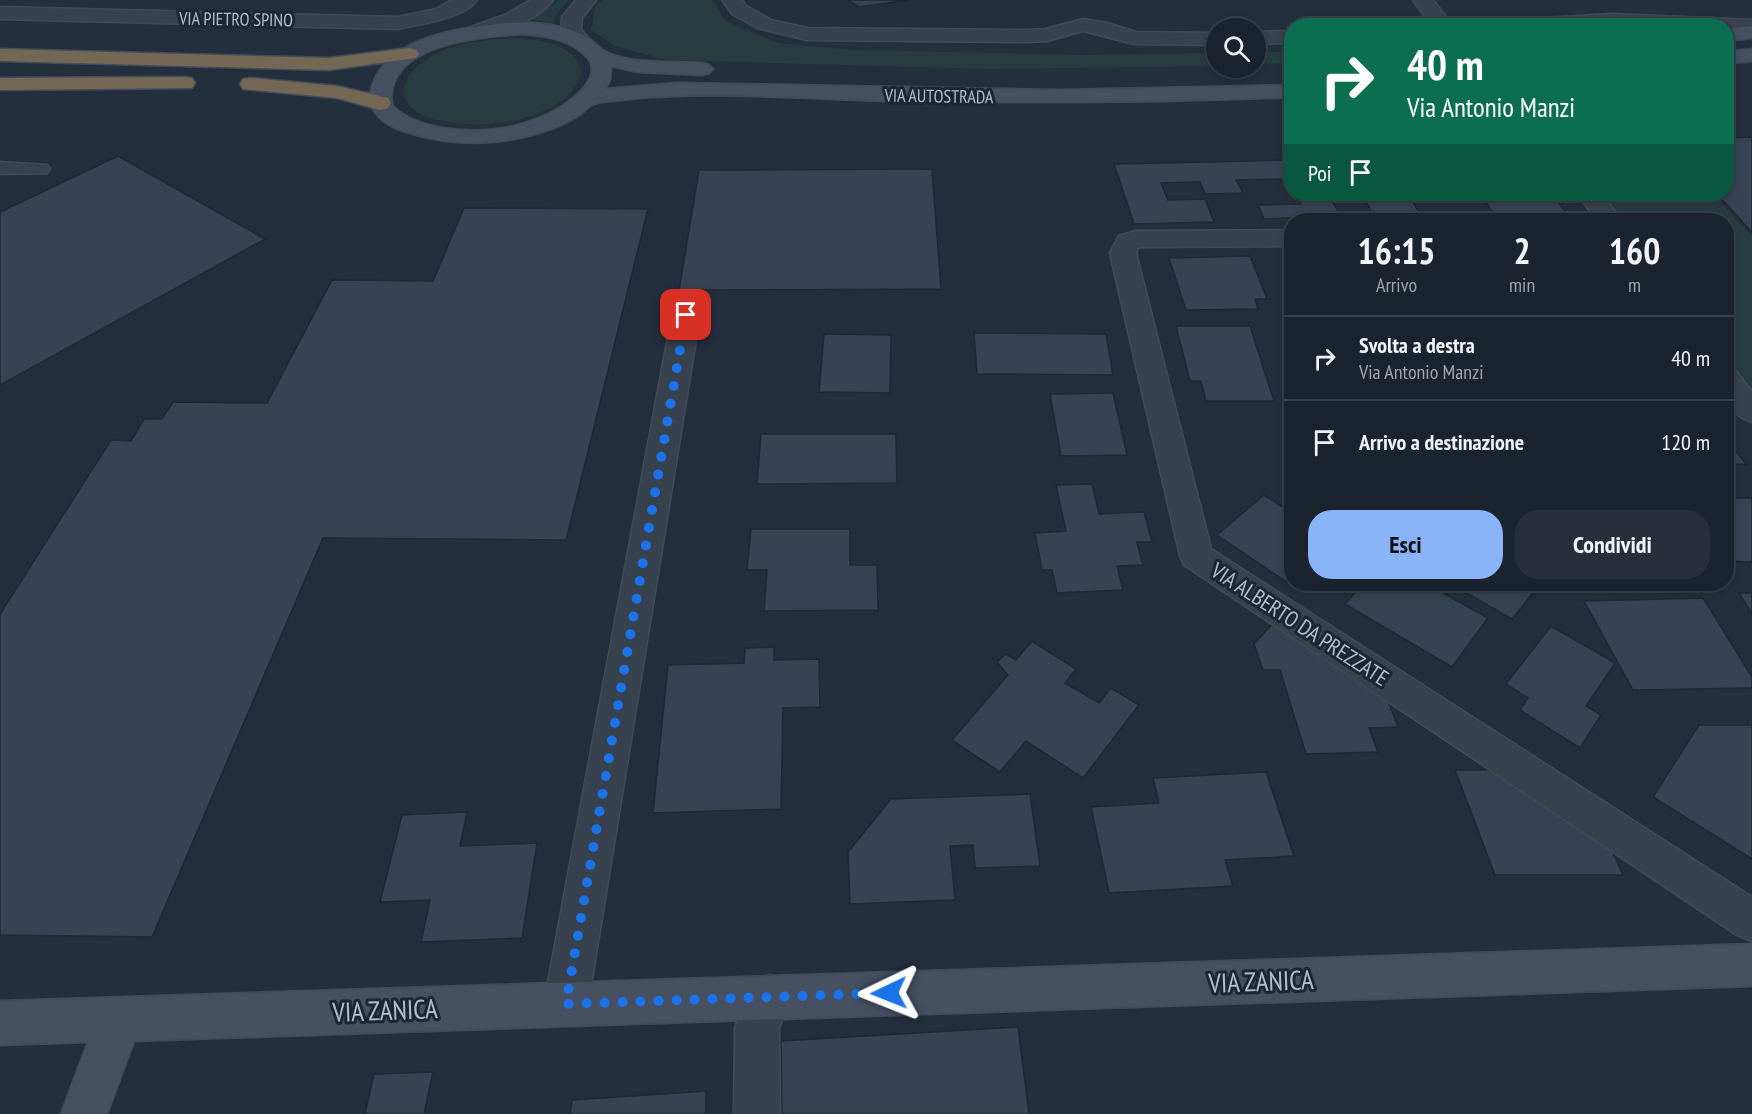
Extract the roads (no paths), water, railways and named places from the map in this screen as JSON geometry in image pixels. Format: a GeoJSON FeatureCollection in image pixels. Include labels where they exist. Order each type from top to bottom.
{"type":"FeatureCollection","features":[{"type":"Feature","properties":{"kind":"highway"},"geometry":{"type":"LineString","coordinates":[[0,56],[329,64],[410,54]]}},
{"type":"Feature","properties":{"kind":"highway"},"geometry":{"type":"LineString","coordinates":[[0,74],[280,85],[337,92],[380,103]]}},
{"type":"Feature","properties":{"kind":"highway"},"geometry":{"type":"LineString","coordinates":[[0,84],[209,83]]}},
{"type":"Feature","properties":{"kind":"main road"},"geometry":{"type":"LineString","coordinates":[[380,103],[383,80],[393,66],[429,44],[478,31],[524,28],[555,33],[580,41],[597,56],[637,66],[717,69]]}},
{"type":"Feature","properties":{"kind":"main road"},"geometry":{"type":"LineString","coordinates":[[1734,34],[1752,32]]}},
{"type":"Feature","properties":{"kind":"main road"},"geometry":{"type":"LineString","coordinates":[[1734,57],[1752,55]]}},
{"type":"Feature","properties":{"kind":"main road","name":"VIA AUTOSTRADA"},"geometry":{"type":"LineString","coordinates":[[380,103],[401,123],[427,132],[461,136],[498,134],[535,126],[566,114],[588,98],[597,87],[601,76],[602,65],[597,56]]}},
{"type":"Feature","properties":{"kind":"main road","name":"VIA AUTOSTRADA"},"geometry":{"type":"LineString","coordinates":[[588,98],[677,89],[1014,98],[1284,91]]}},
{"type":"Feature","properties":{"kind":"main road","name":"VIA ZANICA"},"geometry":{"type":"LineString","coordinates":[[0,1023],[1752,965]]}},
{"type":"Feature","properties":{"kind":"main road"},"geometry":{"type":"LineString","coordinates":[[84,1114],[120,1018]]}},
{"type":"Feature","properties":{"kind":"street","name":"VIA PIETRO SPINO"},"geometry":{"type":"LineString","coordinates":[[0,13],[398,23],[441,13],[467,0]]}},
{"type":"Feature","properties":{"kind":"street"},"geometry":{"type":"LineString","coordinates":[[478,31],[513,20],[531,11],[543,0]]}},
{"type":"Feature","properties":{"kind":"street"},"geometry":{"type":"LineString","coordinates":[[580,41],[571,29],[572,17],[586,0]]}},
{"type":"Feature","properties":{"kind":"street"},"geometry":{"type":"LineString","coordinates":[[732,0],[739,10],[764,24],[807,34],[1028,36],[1047,35],[1083,25],[1107,28],[1134,38],[1206,39]]}},
{"type":"Feature","properties":{"kind":"street"},"geometry":{"type":"LineString","coordinates":[[1423,0],[1437,18]]}},
{"type":"Feature","properties":{"kind":"street"},"geometry":{"type":"LineString","coordinates":[[1734,25],[1752,26]]}},
{"type":"Feature","properties":{"kind":"street"},"geometry":{"type":"LineString","coordinates":[[1266,38],[1284,38]]}},
{"type":"Feature","properties":{"kind":"street"},"geometry":{"type":"LineString","coordinates":[[1595,201],[1604,213]]}},
{"type":"Feature","properties":{"kind":"street","name":"VIA ALBERTO DA PREZZATE"},"geometry":{"type":"LineString","coordinates":[[1284,238],[1135,239],[1128,241],[1125,246],[1123,254],[1196,556],[1752,921]]}},
{"type":"Feature","properties":{"kind":"street"},"geometry":{"type":"LineString","coordinates":[[566,1004],[686,315]]}},
{"type":"Feature","properties":{"kind":"street"},"geometry":{"type":"LineString","coordinates":[[1734,388],[1752,412]]}},
{"type":"Feature","properties":{"kind":"street"},"geometry":{"type":"LineString","coordinates":[[757,1114],[757,1028],[769,997]]}},
{"type":"Feature","properties":{"kind":"lane"},"geometry":{"type":"LineString","coordinates":[[0,168],[40,169]]}}]}
